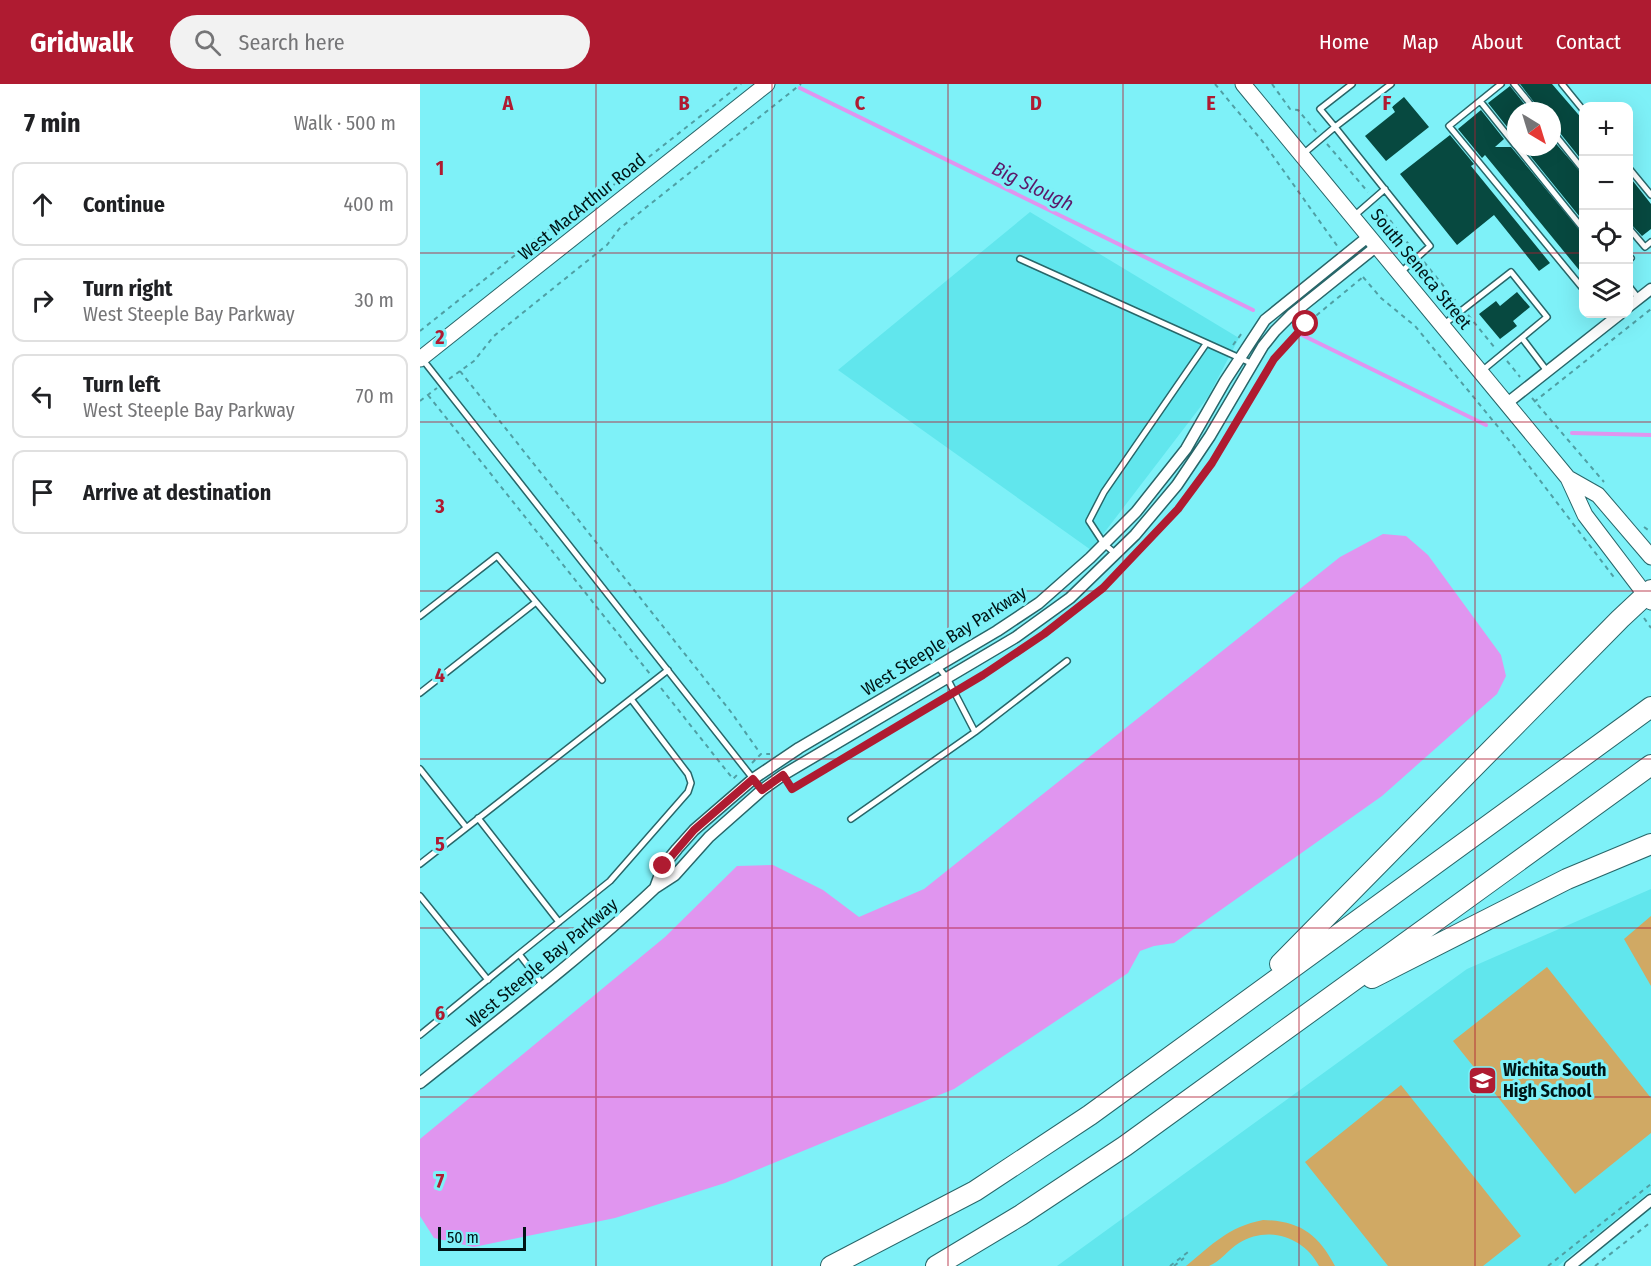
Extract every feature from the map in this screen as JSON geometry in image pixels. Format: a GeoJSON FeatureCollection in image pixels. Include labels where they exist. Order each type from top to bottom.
{"type":"FeatureCollection","features":[{"type":"Feature","properties":{"kind":"highway"},"geometry":{"type":"LineString","coordinates":[[1239,1007],[1647,600]]}},
{"type":"Feature","properties":{"kind":"highway"},"geometry":{"type":"LineString","coordinates":[[842,1264],[975,1191],[1090,1115],[1651,707]]}},
{"type":"Feature","properties":{"kind":"highway"},"geometry":{"type":"LineString","coordinates":[[936,1266],[1021,1215],[1125,1146],[1651,765]]}},
{"type":"Feature","properties":{"kind":"highway"},"geometry":{"type":"LineString","coordinates":[[1311,1010],[1518,902],[1651,844]]}},
{"type":"Feature","properties":{"kind":"street","name":"West MacArthur Road"},"geometry":{"type":"LineString","coordinates":[[420,358],[767,84]]}},
{"type":"Feature","properties":{"kind":"street","name":"South Seneca Street"},"geometry":{"type":"LineString","coordinates":[[1244,84],[1568,478],[1585,516],[1647,600]]}},
{"type":"Feature","properties":{"kind":"street","name":"West Steeple Bay Parkway"},"geometry":{"type":"LineString","coordinates":[[655,888],[663,866],[676,849],[701,823],[753,779],[799,748],[938,667],[1039,603],[1136,512],[1186,449],[1239,358],[1265,320],[1345,255],[1373,241]]}},
{"type":"Feature","properties":{"kind":"street","name":"West Steeple Bay Parkway"},"geometry":{"type":"LineString","coordinates":[[420,1083],[543,985],[622,919],[655,888],[675,875],[709,837],[762,790],[783,775],[1045,617],[1070,598],[1116,554],[1177,485],[1275,330],[1353,265],[1373,241]]}},
{"type":"Feature","properties":{"kind":"street"},"geometry":{"type":"LineString","coordinates":[[1633,304],[1651,289]]}},
{"type":"Feature","properties":{"kind":"street"},"geometry":{"type":"LineString","coordinates":[[1506,404],[1615,318]]}},
{"type":"Feature","properties":{"kind":"street","name":"South Seneca Street"},"geometry":{"type":"LineString","coordinates":[[1568,478],[1598,495],[1651,557]]}},
{"type":"Feature","properties":{"kind":"street"},"geometry":{"type":"LineString","coordinates":[[1576,1264],[1651,1200]]}},
{"type":"Feature","properties":{"kind":"lane"},"geometry":{"type":"LineString","coordinates":[[1352,84],[1320,109],[1430,246],[1400,273]]}},
{"type":"Feature","properties":{"kind":"lane"},"geometry":{"type":"LineString","coordinates":[[1302,154],[1391,84]]}},
{"type":"Feature","properties":{"kind":"lane"},"geometry":{"type":"LineString","coordinates":[[1501,84],[1449,126],[1579,284]]}},
{"type":"Feature","properties":{"kind":"lane"},"geometry":{"type":"LineString","coordinates":[[1514,84],[1529,102]]}},
{"type":"Feature","properties":{"kind":"lane"},"geometry":{"type":"LineString","coordinates":[[1562,84],[1579,105]]}},
{"type":"Feature","properties":{"kind":"lane"},"geometry":{"type":"LineString","coordinates":[[1480,101],[1507,136]]}},
{"type":"Feature","properties":{"kind":"lane"},"geometry":{"type":"LineString","coordinates":[[1561,142],[1579,165]]}},
{"type":"Feature","properties":{"kind":"lane"},"geometry":{"type":"LineString","coordinates":[[1523,156],[1579,224]]}},
{"type":"Feature","properties":{"kind":"lane"},"geometry":{"type":"LineString","coordinates":[[1633,172],[1651,195]]}},
{"type":"Feature","properties":{"kind":"lane"},"geometry":{"type":"LineString","coordinates":[[1353,217],[1384,189]]}},
{"type":"Feature","properties":{"kind":"lane"},"geometry":{"type":"LineString","coordinates":[[1633,232],[1645,247],[1651,242]]}},
{"type":"Feature","properties":{"kind":"lane"},"geometry":{"type":"LineString","coordinates":[[1020,259],[1253,364]]}},
{"type":"Feature","properties":{"kind":"lane"},"geometry":{"type":"LineString","coordinates":[[1442,326],[1511,272],[1547,317],[1480,373]]}},
{"type":"Feature","properties":{"kind":"lane"},"geometry":{"type":"LineString","coordinates":[[1633,291],[1639,299]]}},
{"type":"Feature","properties":{"kind":"lane"},"geometry":{"type":"LineString","coordinates":[[1522,338],[1547,371]]}},
{"type":"Feature","properties":{"kind":"lane"},"geometry":{"type":"LineString","coordinates":[[1116,554],[1104,544],[1089,520],[1104,492],[1206,344]]}},
{"type":"Feature","properties":{"kind":"lane"},"geometry":{"type":"LineString","coordinates":[[420,358],[762,790]]}},
{"type":"Feature","properties":{"kind":"lane"},"geometry":{"type":"LineString","coordinates":[[420,616],[497,556],[602,680]]}},
{"type":"Feature","properties":{"kind":"lane"},"geometry":{"type":"LineString","coordinates":[[420,693],[536,602]]}},
{"type":"Feature","properties":{"kind":"lane"},"geometry":{"type":"LineString","coordinates":[[851,819],[975,732],[1067,661]]}},
{"type":"Feature","properties":{"kind":"lane"},"geometry":{"type":"LineString","coordinates":[[938,667],[947,678],[975,732]]}},
{"type":"Feature","properties":{"kind":"lane"},"geometry":{"type":"LineString","coordinates":[[420,864],[668,670]]}},
{"type":"Feature","properties":{"kind":"lane"},"geometry":{"type":"LineString","coordinates":[[420,1035],[610,881],[688,792],[692,783],[688,774],[631,699]]}},
{"type":"Feature","properties":{"kind":"lane"},"geometry":{"type":"LineString","coordinates":[[420,769],[466,827]]}},
{"type":"Feature","properties":{"kind":"lane"},"geometry":{"type":"LineString","coordinates":[[478,818],[559,922]]}},
{"type":"Feature","properties":{"kind":"lane"},"geometry":{"type":"LineString","coordinates":[[420,896],[488,980]]}},
{"type":"Feature","properties":{"kind":"lane"},"geometry":{"type":"LineString","coordinates":[[519,954],[543,985]]}},
{"type":"Feature","properties":{"kind":"path"},"geometry":{"type":"LineString","coordinates":[[420,331],[544,232],[573,217],[741,84]]}},
{"type":"Feature","properties":{"kind":"path"},"geometry":{"type":"LineString","coordinates":[[420,401],[474,361],[494,336],[607,245],[619,228],[801,84]]}},
{"type":"Feature","properties":{"kind":"path"},"geometry":{"type":"LineString","coordinates":[[1215,84],[1263,142],[1345,255]]}},
{"type":"Feature","properties":{"kind":"path"},"geometry":{"type":"LineString","coordinates":[[1353,265],[1381,298],[1416,326],[1513,445],[1619,584]]}},
{"type":"Feature","properties":{"kind":"path"},"geometry":{"type":"LineString","coordinates":[[783,775],[792,789],[954,692],[1044,634],[1103,588],[1178,509],[1212,463],[1274,359],[1306,324],[1364,277]]}},
{"type":"Feature","properties":{"kind":"path"},"geometry":{"type":"LineString","coordinates":[[1534,402],[1651,309]]}},
{"type":"Feature","properties":{"kind":"path"},"geometry":{"type":"LineString","coordinates":[[1228,354],[1244,331]]}},
{"type":"Feature","properties":{"kind":"path"},"geometry":{"type":"LineString","coordinates":[[460,371],[761,754]]}},
{"type":"Feature","properties":{"kind":"path"},"geometry":{"type":"LineString","coordinates":[[428,395],[733,779],[761,754],[770,754],[776,764]]}},
{"type":"Feature","properties":{"kind":"path"},"geometry":{"type":"LineString","coordinates":[[1647,600],[1651,628]]}},
{"type":"Feature","properties":{"kind":"path"},"geometry":{"type":"LineString","coordinates":[[1548,1266],[1651,1184]]}},
{"type":"Feature","properties":{"kind":"path"},"geometry":{"type":"LineString","coordinates":[[1595,1266],[1651,1221]]}},
{"type":"Feature","properties":{"kind":"path"},"geometry":{"type":"LineString","coordinates":[[1170,1266],[1188,1251]]}},
{"type":"Feature","properties":{"kind":"path"},"geometry":{"type":"LineString","coordinates":[[1174,1266],[1184,1258]]}},
{"type":"Feature","properties":{"kind":"path"},"geometry":{"type":"LineString","coordinates":[[1600,1262],[1603,1266]]}},
{"type":"Feature","properties":{"kind":"shaded area"},"geometry":{"type":"Polygon","coordinates":[[[1030,212],[1239,338],[1208,397],[1091,550],[838,370],[1030,212]]]}},
{"type":"Feature","properties":{"kind":"shaded area"},"geometry":{"type":"Polygon","coordinates":[[[1383,534],[1406,536],[1428,555],[1501,655],[1506,676],[1497,694],[1382,796],[1174,943],[1140,951],[1128,973],[954,1089],[725,1183],[615,1218],[474,1247],[434,1238],[420,1216],[420,1139],[665,937],[737,866],[773,865],[823,890],[859,917],[924,889],[1340,557],[1383,534]]]}},
{"type":"Feature","properties":{"kind":"shaded area","name":"Wichita South High School"},"geometry":{"type":"Polygon","coordinates":[[[1651,889],[1651,1191],[1558,1266],[1057,1266],[1467,969],[1651,889]]]}},
{"type":"Feature","properties":{"kind":"shaded area"},"geometry":{"type":"Polygon","coordinates":[[[1651,916],[1651,986],[1624,939],[1651,916]]]}},
{"type":"Feature","properties":{"kind":"shaded area"},"geometry":{"type":"Polygon","coordinates":[[[1547,967],[1651,1098],[1651,1133],[1575,1194],[1453,1041],[1547,967]]]}},
{"type":"Feature","properties":{"kind":"shaded area"},"geometry":{"type":"Polygon","coordinates":[[[1401,1085],[1521,1236],[1483,1266],[1388,1266],[1305,1162],[1401,1085]]]}},
{"type":"Feature","properties":{"kind":"shaded area"},"geometry":{"type":"Polygon","coordinates":[[[1263,1220],[1287,1223],[1306,1231],[1322,1245],[1335,1266],[1319,1266],[1312,1256],[1295,1241],[1273,1235],[1262,1235],[1239,1243],[1209,1266],[1186,1266],[1230,1232],[1263,1220]]]}},
{"type":"Feature","properties":{"kind":"building"},"geometry":{"type":"Polygon","coordinates":[[[1520,84],[1552,84],[1579,115],[1579,157],[1561,134],[1561,102],[1534,102],[1520,84]]]}},
{"type":"Feature","properties":{"kind":"building"},"geometry":{"type":"Polygon","coordinates":[[[1510,86],[1523,102],[1507,102],[1507,127],[1488,103],[1510,86]]]}},
{"type":"Feature","properties":{"kind":"building"},"geometry":{"type":"Polygon","coordinates":[[[1404,97],[1429,127],[1386,161],[1365,136],[1395,112],[1392,107],[1404,97]]]}},
{"type":"Feature","properties":{"kind":"building"},"geometry":{"type":"Polygon","coordinates":[[[1481,110],[1504,139],[1495,147],[1507,147],[1507,156],[1518,156],[1579,229],[1579,270],[1485,155],[1482,158],[1458,129],[1481,110]]]}},
{"type":"Feature","properties":{"kind":"building"},"geometry":{"type":"Polygon","coordinates":[[[1450,135],[1474,164],[1471,166],[1550,263],[1539,271],[1494,215],[1457,245],[1400,174],[1450,135]]]}},
{"type":"Feature","properties":{"kind":"building"},"geometry":{"type":"Polygon","coordinates":[[[1561,149],[1579,170],[1579,216],[1530,156],[1561,156],[1561,149]]]}},
{"type":"Feature","properties":{"kind":"building"},"geometry":{"type":"Polygon","coordinates":[[[1633,181],[1651,204],[1651,229],[1642,236],[1633,226],[1633,181]]]}},
{"type":"Feature","properties":{"kind":"building"},"geometry":{"type":"Polygon","coordinates":[[[1517,292],[1530,307],[1513,321],[1517,326],[1500,339],[1479,314],[1496,301],[1500,306],[1517,292]]]}},
{"type":"Feature","properties":{"kind":"waterway","name":"Big Slough"},"geometry":{"type":"LineString","coordinates":[[800,88],[1253,310]]}},
{"type":"Feature","properties":{"kind":"waterway","name":"Big Slough"},"geometry":{"type":"LineString","coordinates":[[1300,334],[1486,425]]}},
{"type":"Feature","properties":{"kind":"waterway","name":"Big Slough"},"geometry":{"type":"LineString","coordinates":[[1572,433],[1651,435]]}},
{"type":"Feature","properties":{"kind":"place","name":"Wichita South High School"},"geometry":{"type":"Point","coordinates":[1482,1080]}},
{"type":"Feature","properties":{"kind":"route"},"geometry":{"type":"LineString","coordinates":[[663,866],[694,830],[753,779],[762,790],[783,775],[792,789],[983,675],[1044,634],[1103,588],[1178,509],[1212,463],[1274,359],[1306,324]]}}]}
